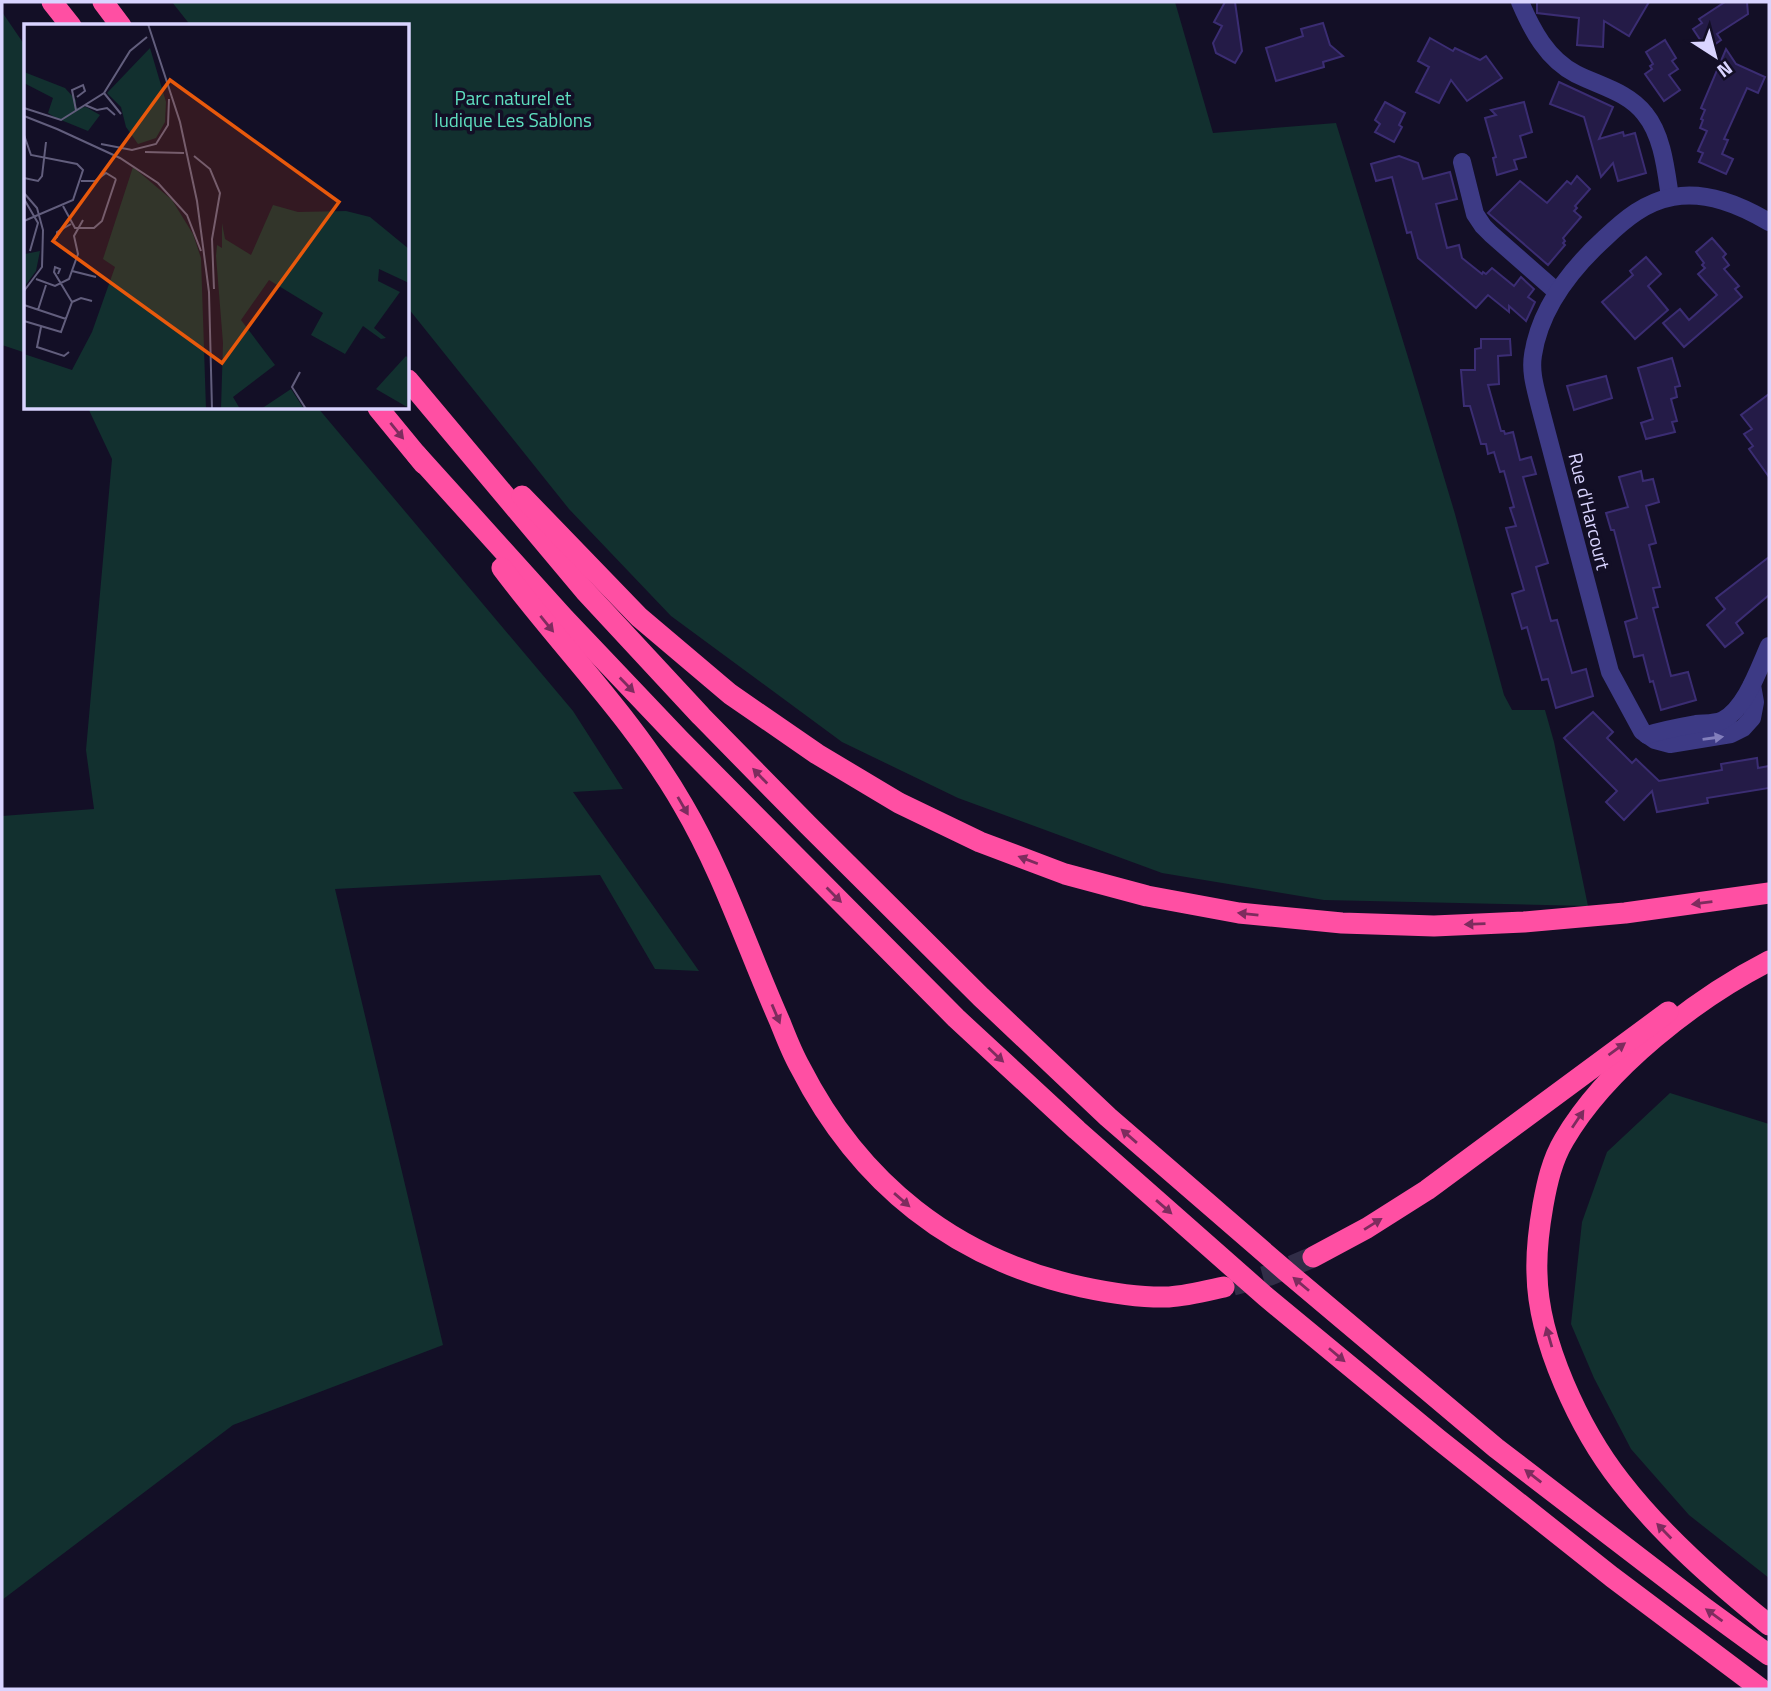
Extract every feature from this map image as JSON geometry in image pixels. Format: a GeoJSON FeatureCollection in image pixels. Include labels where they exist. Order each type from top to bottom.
{"type":"FeatureCollection","features":[{"type":"Feature","properties":{"kind":"highway"},"geometry":{"type":"LineString","coordinates":[[52,2],[69,24]]}},
{"type":"Feature","properties":{"kind":"highway"},"geometry":{"type":"LineString","coordinates":[[103,2],[120,24]]}},
{"type":"Feature","properties":{"kind":"highway"},"geometry":{"type":"LineString","coordinates":[[410,382],[585,591],[701,716],[972,987],[1108,1117],[1496,1448],[1769,1655]]}},
{"type":"Feature","properties":{"kind":"highway"},"geometry":{"type":"LineString","coordinates":[[380,410],[512,581],[640,738],[684,805],[714,865],[799,1066],[827,1115],[863,1161],[904,1202],[951,1236],[1005,1264],[1042,1277],[1115,1294],[1171,1297],[1224,1287]]}},
{"type":"Feature","properties":{"kind":"highway"},"geometry":{"type":"LineString","coordinates":[[445,426],[517,492],[639,617],[730,694],[817,754],[899,803],[980,842],[1065,874],[1147,896],[1239,913],[1342,923],[1434,926],[1524,922],[1625,913],[1769,893]]}},
{"type":"Feature","properties":{"kind":"highway"},"geometry":{"type":"LineString","coordinates":[[416,454],[565,619],[680,740],[956,1018],[1077,1130],[1265,1296],[1438,1439],[1612,1577],[1761,1689]]}},
{"type":"Feature","properties":{"kind":"highway"},"geometry":{"type":"LineString","coordinates":[[1312,1257],[1367,1228],[1427,1190],[1707,983],[1769,946]]}},
{"type":"Feature","properties":{"kind":"highway"},"geometry":{"type":"LineString","coordinates":[[1769,961],[1745,974],[1684,1016],[1626,1063],[1589,1102],[1562,1142],[1548,1180],[1539,1231],[1537,1275],[1541,1312],[1560,1375],[1586,1430],[1613,1471],[1663,1531],[1769,1625]]}},
{"type":"Feature","properties":{"kind":"street"},"geometry":{"type":"LineString","coordinates":[[1520,2],[1537,36],[1553,58],[1574,73],[1627,97],[1647,116],[1662,154],[1670,197]]}},
{"type":"Feature","properties":{"kind":"street"},"geometry":{"type":"LineString","coordinates":[[1462,162],[1478,220],[1558,292]]}},
{"type":"Feature","properties":{"kind":"street","name":"Rue d'Harcourt"},"geometry":{"type":"LineString","coordinates":[[1769,222],[1729,202],[1699,197],[1670,197],[1630,215],[1583,258],[1558,292],[1538,336],[1532,363],[1533,377],[1610,672],[1642,731],[1647,735],[1724,719],[1737,709],[1752,685],[1769,646]]}},
{"type":"Feature","properties":{"kind":"green space","name":"Parc naturel et ludique Les Sablons"},"geometry":{"type":"Polygon","coordinates":[[[172,2],[1175,2],[1213,133],[1336,123],[1455,514],[1504,695],[1512,710],[1545,710],[1588,906],[1324,900],[1162,873],[958,798],[842,742],[671,616],[569,509],[410,310],[410,24],[189,24],[172,2]]]}},
{"type":"Feature","properties":{"kind":"green space"},"geometry":{"type":"Polygon","coordinates":[[[2,12],[24,44],[24,352],[2,345],[2,12]]]}},
{"type":"Feature","properties":{"kind":"green space"},"geometry":{"type":"Polygon","coordinates":[[[89,410],[320,410],[573,711],[623,789],[573,792],[699,971],[655,969],[600,875],[335,889],[443,1345],[233,1425],[2,1600],[2,816],[94,809],[86,750],[112,459],[89,410]]]}},
{"type":"Feature","properties":{"kind":"green space"},"geometry":{"type":"Polygon","coordinates":[[[1670,1093],[1769,1124],[1769,1578],[1689,1515],[1631,1449],[1594,1378],[1571,1324],[1582,1222],[1607,1152],[1670,1093]]]}},
{"type":"Feature","properties":{"kind":"building"},"geometry":{"type":"Polygon","coordinates":[[[1225,2],[1235,2],[1242,51],[1235,63],[1216,53],[1213,43],[1222,26],[1214,22],[1225,2]]]}},
{"type":"Feature","properties":{"kind":"building"},"geometry":{"type":"Polygon","coordinates":[[[1537,2],[1649,2],[1629,36],[1604,21],[1603,47],[1577,45],[1579,18],[1537,13],[1537,2]]]}},
{"type":"Feature","properties":{"kind":"building"},"geometry":{"type":"Polygon","coordinates":[[[1725,2],[1747,2],[1748,14],[1717,34],[1721,40],[1707,50],[1693,29],[1702,23],[1699,19],[1725,2]]]}},
{"type":"Feature","properties":{"kind":"building"},"geometry":{"type":"Polygon","coordinates":[[[1323,23],[1330,45],[1343,56],[1323,62],[1324,67],[1276,81],[1266,48],[1303,36],[1301,29],[1323,23]]]}},
{"type":"Feature","properties":{"kind":"building"},"geometry":{"type":"Polygon","coordinates":[[[1430,38],[1453,51],[1455,48],[1480,60],[1486,56],[1502,78],[1467,101],[1451,80],[1439,103],[1416,92],[1429,67],[1418,61],[1430,38]]]}},
{"type":"Feature","properties":{"kind":"building"},"geometry":{"type":"Polygon","coordinates":[[[1665,40],[1676,58],[1672,61],[1678,69],[1669,75],[1680,90],[1664,101],[1645,74],[1652,69],[1650,66],[1653,64],[1646,52],[1665,40]]]}},
{"type":"Feature","properties":{"kind":"building"},"geometry":{"type":"Polygon","coordinates":[[[1726,49],[1736,64],[1765,77],[1758,93],[1747,88],[1724,139],[1728,140],[1722,154],[1733,159],[1726,174],[1699,162],[1703,153],[1698,151],[1707,131],[1700,128],[1705,110],[1701,108],[1726,49]]]}},
{"type":"Feature","properties":{"kind":"building"},"geometry":{"type":"Polygon","coordinates":[[[1559,82],[1613,107],[1599,139],[1623,132],[1624,136],[1635,133],[1646,173],[1618,181],[1613,163],[1601,177],[1584,117],[1550,104],[1559,82]]]}},
{"type":"Feature","properties":{"kind":"building"},"geometry":{"type":"Polygon","coordinates":[[[1385,102],[1405,113],[1399,125],[1402,127],[1394,142],[1375,132],[1380,124],[1375,120],[1385,102]]]}},
{"type":"Feature","properties":{"kind":"building"},"geometry":{"type":"Polygon","coordinates":[[[1524,102],[1532,132],[1520,136],[1526,157],[1514,160],[1517,169],[1497,175],[1493,158],[1496,157],[1485,118],[1496,115],[1491,110],[1524,102]]]}},
{"type":"Feature","properties":{"kind":"building"},"geometry":{"type":"Polygon","coordinates":[[[1399,156],[1418,163],[1423,179],[1450,172],[1457,199],[1436,204],[1447,248],[1459,245],[1462,258],[1482,274],[1492,268],[1514,286],[1521,277],[1534,289],[1528,297],[1535,302],[1526,321],[1509,306],[1509,312],[1488,295],[1476,308],[1418,258],[1411,232],[1407,233],[1392,177],[1376,181],[1371,164],[1399,156]]]}},
{"type":"Feature","properties":{"kind":"building"},"geometry":{"type":"Polygon","coordinates":[[[1577,176],[1590,189],[1575,206],[1577,208],[1574,211],[1581,217],[1563,238],[1565,245],[1548,265],[1488,213],[1520,181],[1547,203],[1567,181],[1571,184],[1577,176]]]}},
{"type":"Feature","properties":{"kind":"building"},"geometry":{"type":"Polygon","coordinates":[[[1712,238],[1726,254],[1723,257],[1729,265],[1724,269],[1739,286],[1735,289],[1742,297],[1684,347],[1663,323],[1680,309],[1689,320],[1717,295],[1698,274],[1705,268],[1696,252],[1712,238]]]}},
{"type":"Feature","properties":{"kind":"building"},"geometry":{"type":"Polygon","coordinates":[[[1646,257],[1661,274],[1648,286],[1668,310],[1635,339],[1602,302],[1633,275],[1630,271],[1646,257]]]}},
{"type":"Feature","properties":{"kind":"building"},"geometry":{"type":"Polygon","coordinates":[[[1481,339],[1510,339],[1511,355],[1498,356],[1499,384],[1488,385],[1501,431],[1505,434],[1513,432],[1520,460],[1531,457],[1536,474],[1523,477],[1548,563],[1536,567],[1551,621],[1557,620],[1572,673],[1586,669],[1593,696],[1556,708],[1548,679],[1542,680],[1527,627],[1522,629],[1512,594],[1524,590],[1506,528],[1516,526],[1504,471],[1500,472],[1494,452],[1488,454],[1486,444],[1481,444],[1470,406],[1464,406],[1461,370],[1475,370],[1475,349],[1481,348],[1481,339]]]}},
{"type":"Feature","properties":{"kind":"building"},"geometry":{"type":"Polygon","coordinates":[[[1672,358],[1680,386],[1675,387],[1677,397],[1671,399],[1677,421],[1672,422],[1675,432],[1646,439],[1641,423],[1653,419],[1638,368],[1672,358]]]}},
{"type":"Feature","properties":{"kind":"building"},"geometry":{"type":"Polygon","coordinates":[[[1606,376],[1612,398],[1574,410],[1567,386],[1606,376]]]}},
{"type":"Feature","properties":{"kind":"building"},"geometry":{"type":"Polygon","coordinates":[[[1769,394],[1769,477],[1749,449],[1753,446],[1744,434],[1752,429],[1741,415],[1769,394]]]}},
{"type":"Feature","properties":{"kind":"building"},"geometry":{"type":"Polygon","coordinates":[[[1641,471],[1643,481],[1653,479],[1659,502],[1646,506],[1656,543],[1649,545],[1660,587],[1653,588],[1658,607],[1653,608],[1671,676],[1688,672],[1696,700],[1661,710],[1643,655],[1634,657],[1625,622],[1637,618],[1614,530],[1611,530],[1606,513],[1628,507],[1619,477],[1641,471]]]}},
{"type":"Feature","properties":{"kind":"building"},"geometry":{"type":"Polygon","coordinates":[[[1769,557],[1769,595],[1736,623],[1743,633],[1725,647],[1707,625],[1725,609],[1716,598],[1769,557]]]}},
{"type":"Feature","properties":{"kind":"building"},"geometry":{"type":"Polygon","coordinates":[[[1593,712],[1613,732],[1607,738],[1632,763],[1636,759],[1659,781],[1722,770],[1721,764],[1757,758],[1758,768],[1769,766],[1769,788],[1707,798],[1708,803],[1657,812],[1652,791],[1624,820],[1606,802],[1617,791],[1564,738],[1593,712]]]}},
{"type":"Feature","properties":{"kind":"tunnel"},"geometry":{"type":"LineString","coordinates":[[1233,1285],[1270,1275],[1313,1257]]}}]}
